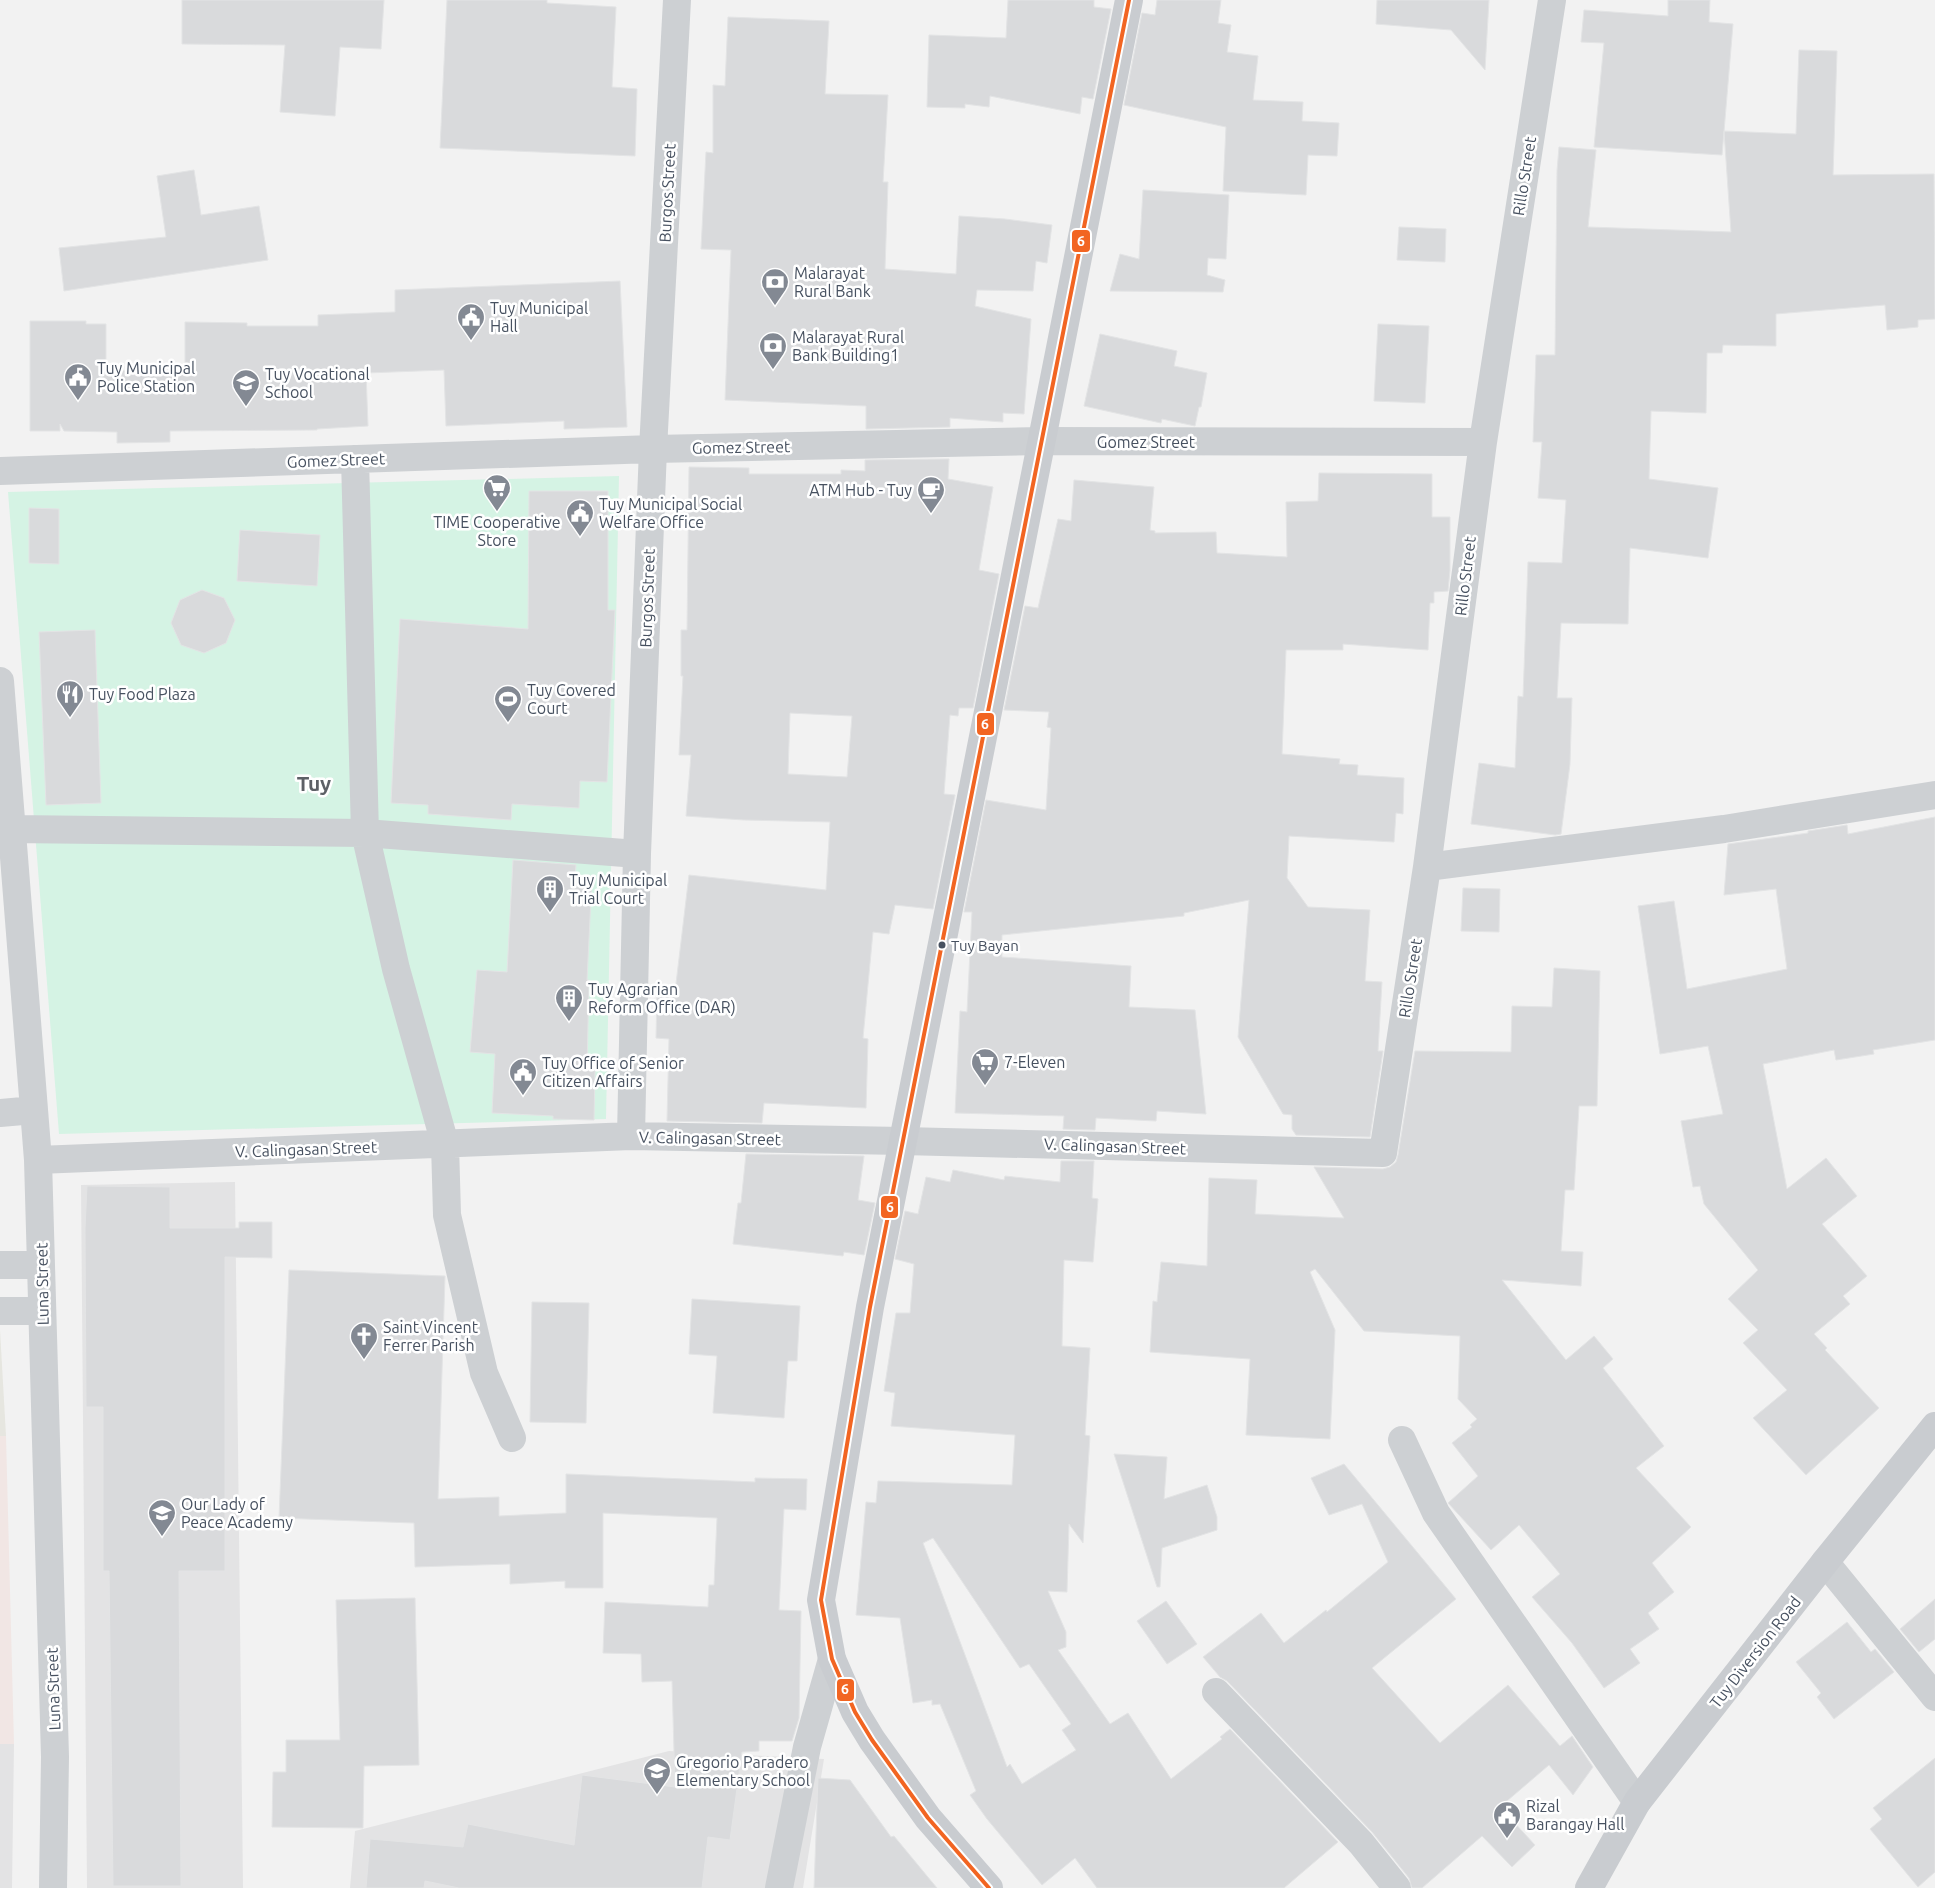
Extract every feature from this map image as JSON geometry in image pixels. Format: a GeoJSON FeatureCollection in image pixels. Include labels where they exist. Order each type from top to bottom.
{"type":"FeatureCollection","features":[{"type":"Feature","properties":{"kind":"main road"},"geometry":{"type":"LineString","coordinates":[[989,1888],[928,1818],[872,1740],[855,1712],[832,1659],[821,1600],[870,1307],[1129,0]]}},
{"type":"Feature","properties":{"kind":"main road","name":"Tuy Diversion Road"},"geometry":{"type":"LineString","coordinates":[[1589,1888],[1638,1802],[1825,1562],[1935,1426]]}},
{"type":"Feature","properties":{"kind":"street","name":"Burgos Street"},"geometry":{"type":"LineString","coordinates":[[631,1136],[637,854],[653,449],[677,0]]}},
{"type":"Feature","properties":{"kind":"street","name":"Rillo Street"},"geometry":{"type":"LineString","coordinates":[[1383,1153],[1427,867],[1483,442],[1552,0]]}},
{"type":"Feature","properties":{"kind":"street","name":"Gomez Street"},"geometry":{"type":"LineString","coordinates":[[0,471],[653,449],[1042,441],[1483,442]]}},
{"type":"Feature","properties":{"kind":"street"},"geometry":{"type":"LineString","coordinates":[[355,459],[365,833],[396,969],[445,1144],[447,1215],[484,1373],[512,1438]]}},
{"type":"Feature","properties":{"kind":"street","name":"Luna Street"},"geometry":{"type":"LineString","coordinates":[[0,681],[38,1160],[55,1757],[53,1888]]}},
{"type":"Feature","properties":{"kind":"street"},"geometry":{"type":"LineString","coordinates":[[1427,867],[1724,829],[1935,795]]}},
{"type":"Feature","properties":{"kind":"street"},"geometry":{"type":"LineString","coordinates":[[12,828],[365,833],[637,854]]}},
{"type":"Feature","properties":{"kind":"street"},"geometry":{"type":"LineString","coordinates":[[0,1113],[34,1110]]}},
{"type":"Feature","properties":{"kind":"street","name":"V. Calingasan Street"},"geometry":{"type":"LineString","coordinates":[[38,1160],[631,1136],[1383,1153]]}},
{"type":"Feature","properties":{"kind":"street"},"geometry":{"type":"LineString","coordinates":[[0,1265],[42,1265]]}},
{"type":"Feature","properties":{"kind":"street"},"geometry":{"type":"LineString","coordinates":[[0,1311],[42,1311]]}},
{"type":"Feature","properties":{"kind":"street"},"geometry":{"type":"LineString","coordinates":[[1402,1440],[1436,1513],[1638,1802]]}},
{"type":"Feature","properties":{"kind":"street"},"geometry":{"type":"LineString","coordinates":[[1825,1562],[1935,1697]]}},
{"type":"Feature","properties":{"kind":"street"},"geometry":{"type":"LineString","coordinates":[[779,1888],[807,1747],[832,1659]]}},
{"type":"Feature","properties":{"kind":"street"},"geometry":{"type":"LineString","coordinates":[[1216,1692],[1361,1843],[1397,1888]]}},
{"type":"Feature","properties":{"kind":"shaded area","name":"Our Lady of Peace Academy"},"geometry":{"type":"Polygon","coordinates":[[[235,1182],[243,1888],[87,1888],[81,1185],[235,1182]]]}},
{"type":"Feature","properties":{"kind":"shaded area"},"geometry":{"type":"Polygon","coordinates":[[[0,1330],[6,1436],[0,1436],[0,1330]]]}},
{"type":"Feature","properties":{"kind":"shaded area"},"geometry":{"type":"Polygon","coordinates":[[[0,1436],[6,1436],[14,1744],[0,1744],[0,1436]]]}},
{"type":"Feature","properties":{"kind":"shaded area"},"geometry":{"type":"Polygon","coordinates":[[[0,1744],[14,1744],[12,1888],[0,1888],[0,1744]]]}},
{"type":"Feature","properties":{"kind":"shaded area","name":"Gregorio Paradero Elementary School"},"geometry":{"type":"Polygon","coordinates":[[[669,1751],[824,1759],[803,1888],[350,1888],[355,1831],[669,1751]]]}},
{"type":"Feature","properties":{"kind":"green space"},"geometry":{"type":"Polygon","coordinates":[[[619,476],[606,1119],[59,1134],[8,492],[619,476]]]}},
{"type":"Feature","properties":{"kind":"building"},"geometry":{"type":"Polygon","coordinates":[[[182,0],[384,0],[381,49],[340,47],[335,116],[280,112],[285,45],[182,44],[182,0]]]}},
{"type":"Feature","properties":{"kind":"building"},"geometry":{"type":"Polygon","coordinates":[[[447,0],[547,0],[547,3],[616,7],[612,87],[637,89],[635,156],[440,148],[447,0]]]}},
{"type":"Feature","properties":{"kind":"building"},"geometry":{"type":"Polygon","coordinates":[[[1008,0],[1094,0],[1094,7],[1111,9],[1093,99],[1082,97],[1080,114],[990,96],[989,107],[965,104],[965,108],[927,107],[929,35],[1006,38],[1008,0]]]}},
{"type":"Feature","properties":{"kind":"building"},"geometry":{"type":"Polygon","coordinates":[[[1157,0],[1221,0],[1218,23],[1231,25],[1227,52],[1258,56],[1253,100],[1303,102],[1302,121],[1339,123],[1337,156],[1308,155],[1306,195],[1223,191],[1226,127],[1124,105],[1142,13],[1155,15],[1157,0]]]}},
{"type":"Feature","properties":{"kind":"building"},"geometry":{"type":"Polygon","coordinates":[[[1377,0],[1489,0],[1485,70],[1451,30],[1376,24],[1377,0]]]}},
{"type":"Feature","properties":{"kind":"building"},"geometry":{"type":"Polygon","coordinates":[[[1668,0],[1710,0],[1709,22],[1733,24],[1722,155],[1594,147],[1604,43],[1581,42],[1584,10],[1668,16],[1668,0]]]}},
{"type":"Feature","properties":{"kind":"building"},"geometry":{"type":"Polygon","coordinates":[[[728,17],[829,21],[825,94],[888,95],[883,182],[888,182],[885,269],[956,274],[959,216],[1052,225],[1047,263],[1036,261],[1033,291],[977,290],[975,306],[1031,319],[1024,414],[1003,413],[1003,422],[950,418],[950,427],[866,429],[866,406],[725,400],[731,250],[701,249],[706,152],[713,153],[713,85],[725,86],[728,17]]]}},
{"type":"Feature","properties":{"kind":"building"},"geometry":{"type":"Polygon","coordinates":[[[1799,50],[1837,51],[1833,175],[1934,174],[1935,319],[1918,320],[1918,327],[1887,330],[1885,305],[1776,314],[1776,346],[1723,345],[1722,353],[1707,353],[1706,413],[1651,411],[1649,479],[1718,488],[1708,558],[1630,548],[1628,624],[1561,623],[1557,698],[1572,698],[1570,764],[1561,834],[1555,835],[1471,824],[1479,763],[1515,768],[1518,696],[1523,697],[1528,562],[1562,563],[1566,500],[1538,498],[1542,442],[1533,442],[1536,355],[1555,355],[1557,171],[1559,147],[1596,150],[1588,227],[1731,232],[1724,131],[1796,134],[1799,50]]]}},
{"type":"Feature","properties":{"kind":"building"},"geometry":{"type":"Polygon","coordinates":[[[194,170],[201,215],[259,206],[268,260],[64,291],[59,248],[166,237],[157,176],[194,170]]]}},
{"type":"Feature","properties":{"kind":"building"},"geometry":{"type":"Polygon","coordinates":[[[1143,190],[1229,195],[1226,259],[1208,258],[1207,275],[1225,280],[1223,292],[1110,291],[1120,254],[1139,259],[1143,190]]]}},
{"type":"Feature","properties":{"kind":"building"},"geometry":{"type":"Polygon","coordinates":[[[1399,227],[1446,229],[1445,262],[1397,260],[1399,227]]]}},
{"type":"Feature","properties":{"kind":"building"},"geometry":{"type":"Polygon","coordinates":[[[620,281],[627,427],[564,429],[564,421],[446,426],[444,370],[366,373],[368,426],[317,430],[170,431],[170,442],[117,443],[117,432],[64,431],[60,424],[60,431],[30,431],[30,321],[86,321],[86,324],[106,324],[106,370],[185,372],[185,322],[247,323],[247,326],[318,326],[318,315],[395,312],[395,290],[620,281]]]}},
{"type":"Feature","properties":{"kind":"building"},"geometry":{"type":"Polygon","coordinates":[[[1378,324],[1429,326],[1425,403],[1374,401],[1378,324]]]}},
{"type":"Feature","properties":{"kind":"building"},"geometry":{"type":"Polygon","coordinates":[[[1100,334],[1177,351],[1174,366],[1207,373],[1201,407],[1199,407],[1195,426],[1162,419],[1161,423],[1084,406],[1100,334]]]}},
{"type":"Feature","properties":{"kind":"building"},"geometry":{"type":"Polygon","coordinates":[[[949,459],[948,479],[993,487],[979,570],[999,574],[973,708],[959,708],[958,716],[950,715],[944,794],[955,795],[933,909],[895,905],[889,934],[873,932],[863,1038],[868,1039],[866,1108],[764,1103],[762,1123],[667,1121],[669,1039],[656,1038],[657,992],[675,992],[689,875],[826,890],[830,822],[744,820],[686,816],[691,755],[679,755],[683,676],[681,676],[681,630],[687,630],[689,467],[749,468],[749,474],[841,474],[841,470],[865,471],[865,460],[949,459]],[[790,713],[788,774],[847,777],[852,716],[790,713]]]}},
{"type":"Feature","properties":{"kind":"building"},"geometry":{"type":"Polygon","coordinates":[[[1319,473],[1432,474],[1432,517],[1450,517],[1448,591],[1434,592],[1434,603],[1430,603],[1428,650],[1343,644],[1343,650],[1286,650],[1282,754],[1340,759],[1339,764],[1358,765],[1357,775],[1404,778],[1403,814],[1396,813],[1394,842],[1289,836],[1287,878],[1308,907],[1370,910],[1365,981],[1382,982],[1378,1051],[1383,1051],[1370,1137],[1296,1135],[1292,1129],[1292,1115],[1283,1114],[1238,1037],[1249,900],[1184,913],[1184,916],[1002,935],[1002,957],[1131,966],[1129,1007],[1195,1010],[1206,1114],[1157,1111],[1156,1121],[1096,1118],[1095,1130],[1063,1129],[1064,1116],[955,1113],[960,1011],[967,1012],[972,912],[964,912],[986,800],[1046,810],[1051,728],[1047,727],[1049,712],[1004,710],[1025,606],[1038,608],[1058,519],[1071,521],[1074,480],[1154,487],[1150,530],[1155,531],[1155,533],[1216,532],[1217,553],[1287,557],[1286,502],[1318,501],[1319,473]]]}},
{"type":"Feature","properties":{"kind":"building"},"geometry":{"type":"Polygon","coordinates":[[[529,491],[608,491],[608,610],[615,610],[607,782],[580,781],[579,808],[512,804],[511,820],[428,814],[428,805],[391,803],[400,619],[528,629],[529,491]]]}},
{"type":"Feature","properties":{"kind":"building"},"geometry":{"type":"Polygon","coordinates":[[[29,508],[59,509],[59,564],[29,563],[29,508]]]}},
{"type":"Feature","properties":{"kind":"building"},"geometry":{"type":"Polygon","coordinates":[[[240,530],[320,535],[317,586],[237,581],[240,530]]]}},
{"type":"Feature","properties":{"kind":"building"},"geometry":{"type":"Polygon","coordinates":[[[202,590],[224,598],[235,620],[226,643],[204,653],[181,645],[171,623],[180,600],[202,590]]]}},
{"type":"Feature","properties":{"kind":"building","name":"Tuy Food Plaza"},"geometry":{"type":"Polygon","coordinates":[[[95,630],[101,803],[46,805],[39,632],[95,630]]]}},
{"type":"Feature","properties":{"kind":"building"},"geometry":{"type":"Polygon","coordinates":[[[1935,817],[1935,1040],[1873,1050],[1874,1054],[1836,1060],[1834,1050],[1763,1064],[1787,1189],[1826,1158],[1857,1196],[1822,1224],[1867,1276],[1843,1296],[1850,1304],[1814,1334],[1827,1348],[1825,1350],[1879,1408],[1806,1475],[1753,1418],[1787,1390],[1743,1343],[1758,1330],[1728,1299],[1758,1270],[1704,1204],[1700,1186],[1693,1187],[1681,1121],[1723,1114],[1708,1046],[1660,1054],[1638,906],[1674,901],[1687,989],[1787,969],[1776,889],[1724,895],[1728,844],[1808,833],[1808,831],[1847,825],[1848,834],[1935,817]]]}},
{"type":"Feature","properties":{"kind":"building"},"geometry":{"type":"Polygon","coordinates":[[[513,860],[576,865],[575,876],[592,877],[587,980],[589,980],[587,1069],[595,1069],[594,1120],[553,1119],[553,1116],[492,1113],[495,1054],[470,1052],[477,970],[507,972],[513,860]]]}},
{"type":"Feature","properties":{"kind":"building"},"geometry":{"type":"Polygon","coordinates":[[[1463,888],[1500,889],[1499,932],[1461,931],[1463,888]]]}},
{"type":"Feature","properties":{"kind":"building"},"geometry":{"type":"Polygon","coordinates":[[[1554,968],[1600,971],[1597,1106],[1579,1106],[1574,1190],[1565,1190],[1561,1251],[1583,1252],[1581,1286],[1502,1280],[1566,1360],[1594,1336],[1613,1359],[1603,1368],[1664,1446],[1636,1468],[1691,1527],[1652,1563],[1674,1592],[1648,1613],[1659,1629],[1630,1649],[1640,1663],[1604,1688],[1572,1643],[1532,1597],[1560,1574],[1519,1525],[1491,1550],[1448,1503],[1478,1476],[1452,1443],[1472,1427],[1470,1425],[1477,1419],[1458,1399],[1460,1336],[1364,1331],[1315,1269],[1310,1272],[1335,1330],[1330,1439],[1246,1435],[1250,1359],[1150,1352],[1153,1301],[1157,1302],[1161,1262],[1207,1266],[1209,1178],[1257,1180],[1255,1214],[1344,1218],[1314,1167],[1383,1169],[1390,1167],[1396,1162],[1398,1155],[1415,1051],[1511,1052],[1512,1006],[1552,1007],[1554,968]]]}},
{"type":"Feature","properties":{"kind":"building"},"geometry":{"type":"Polygon","coordinates":[[[746,1154],[864,1156],[858,1200],[875,1203],[864,1255],[844,1252],[843,1256],[733,1244],[738,1203],[741,1203],[746,1154]]]}},
{"type":"Feature","properties":{"kind":"building"},"geometry":{"type":"Polygon","coordinates":[[[1061,1161],[1094,1161],[1092,1198],[1098,1199],[1093,1262],[1064,1260],[1062,1346],[1090,1348],[1085,1435],[1090,1436],[1083,1543],[1069,1524],[1067,1592],[1048,1591],[1066,1632],[1066,1647],[1058,1650],[1110,1724],[1128,1713],[1171,1779],[1222,1739],[1220,1737],[1230,1729],[1338,1842],[1284,1888],[1097,1888],[1075,1858],[1042,1885],[987,1819],[970,1795],[976,1791],[940,1704],[932,1705],[932,1700],[913,1703],[900,1618],[856,1615],[866,1502],[876,1503],[878,1481],[1012,1485],[1015,1435],[891,1426],[895,1393],[884,1391],[896,1313],[910,1313],[914,1264],[895,1259],[905,1211],[918,1214],[926,1177],[950,1182],[953,1170],[1004,1180],[1005,1176],[1060,1182],[1061,1161]],[[933,1538],[923,1543],[1007,1767],[1010,1764],[1022,1784],[1076,1750],[1062,1730],[1071,1724],[1029,1664],[1020,1668],[933,1538]]]}},
{"type":"Feature","properties":{"kind":"building","name":"Our Lady of Peace Academy"},"geometry":{"type":"Polygon","coordinates":[[[87,1186],[170,1187],[170,1228],[239,1228],[239,1222],[272,1222],[272,1258],[225,1257],[225,1571],[179,1571],[181,1886],[113,1886],[109,1571],[103,1571],[103,1407],[86,1407],[85,1229],[87,1186]]]}},
{"type":"Feature","properties":{"kind":"building"},"geometry":{"type":"Polygon","coordinates":[[[289,1270],[445,1276],[438,1499],[499,1497],[499,1516],[566,1513],[566,1474],[755,1482],[755,1478],[807,1479],[806,1510],[784,1509],[779,1610],[801,1611],[799,1718],[792,1741],[759,1741],[759,1751],[742,1752],[730,1840],[708,1837],[702,1888],[459,1888],[425,1881],[424,1888],[366,1888],[370,1839],[463,1847],[468,1824],[574,1845],[582,1775],[675,1787],[672,1681],[642,1682],[641,1654],[603,1653],[605,1602],[708,1607],[709,1585],[714,1585],[717,1518],[603,1513],[603,1588],[565,1588],[565,1581],[510,1584],[510,1564],[415,1567],[414,1523],[279,1518],[289,1270]]]}},
{"type":"Feature","properties":{"kind":"building"},"geometry":{"type":"Polygon","coordinates":[[[692,1299],[800,1306],[797,1361],[788,1361],[784,1418],[713,1413],[717,1356],[689,1354],[692,1299]]]}},
{"type":"Feature","properties":{"kind":"building"},"geometry":{"type":"Polygon","coordinates":[[[532,1302],[589,1303],[586,1423],[530,1422],[532,1302]]]}},
{"type":"Feature","properties":{"kind":"building"},"geometry":{"type":"Polygon","coordinates":[[[1114,1454],[1167,1457],[1164,1499],[1207,1485],[1217,1517],[1217,1530],[1162,1548],[1160,1587],[1157,1587],[1114,1454]]]}},
{"type":"Feature","properties":{"kind":"building"},"geometry":{"type":"Polygon","coordinates":[[[1344,1464],[1456,1599],[1372,1668],[1440,1743],[1508,1685],[1560,1746],[1572,1736],[1593,1767],[1573,1795],[1549,1765],[1500,1807],[1535,1845],[1512,1867],[1482,1836],[1422,1888],[1412,1888],[1409,1878],[1372,1832],[1227,1681],[1220,1677],[1203,1657],[1261,1613],[1284,1643],[1326,1610],[1327,1612],[1388,1562],[1362,1504],[1329,1515],[1311,1478],[1344,1464]]]}},
{"type":"Feature","properties":{"kind":"building"},"geometry":{"type":"Polygon","coordinates":[[[415,1598],[419,1765],[364,1766],[363,1828],[272,1827],[273,1772],[286,1772],[286,1740],[340,1740],[336,1600],[415,1598]]]}},
{"type":"Feature","properties":{"kind":"building"},"geometry":{"type":"Polygon","coordinates":[[[1935,1599],[1935,1639],[1919,1652],[1900,1629],[1935,1599]]]}},
{"type":"Feature","properties":{"kind":"building"},"geometry":{"type":"Polygon","coordinates":[[[1166,1601],[1197,1644],[1167,1664],[1137,1621],[1166,1601]]]}},
{"type":"Feature","properties":{"kind":"building"},"geometry":{"type":"Polygon","coordinates":[[[1847,1622],[1871,1652],[1875,1649],[1894,1672],[1834,1719],[1817,1697],[1821,1693],[1796,1662],[1847,1622]]]}},
{"type":"Feature","properties":{"kind":"building"},"geometry":{"type":"Polygon","coordinates":[[[1935,1758],[1935,1872],[1918,1887],[1870,1829],[1882,1819],[1873,1808],[1935,1758]]]}},
{"type":"Feature","properties":{"kind":"building"},"geometry":{"type":"Polygon","coordinates":[[[818,1778],[850,1780],[891,1837],[894,1836],[937,1888],[814,1888],[818,1778]]]}},
{"type":"Feature","properties":{"kind":"transit line","name":"6"},"geometry":{"type":"LineString","coordinates":[[989,1888],[928,1818],[872,1740],[855,1712],[832,1659],[821,1600],[870,1307],[1129,0]]}},
{"type":"Feature","properties":{"kind":"place","name":"Malarayat Rural Bank"},"geometry":{"type":"Point","coordinates":[775,306]}},
{"type":"Feature","properties":{"kind":"place","name":"Tuy Municipal Hall"},"geometry":{"type":"Point","coordinates":[471,341]}},
{"type":"Feature","properties":{"kind":"place","name":"Malarayat Rural Bank Building1"},"geometry":{"type":"Point","coordinates":[773,370]}},
{"type":"Feature","properties":{"kind":"place","name":"Tuy Municipal Police Station"},"geometry":{"type":"Point","coordinates":[78,401]}},
{"type":"Feature","properties":{"kind":"place","name":"Tuy Vocational School"},"geometry":{"type":"Point","coordinates":[246,407]}},
{"type":"Feature","properties":{"kind":"place","name":"TIME Cooperative Store"},"geometry":{"type":"Point","coordinates":[497,512]}},
{"type":"Feature","properties":{"kind":"place","name":"ATM Hub - Tuy"},"geometry":{"type":"Point","coordinates":[931,514]}},
{"type":"Feature","properties":{"kind":"place","name":"Tuy Municipal Social Welfare Office"},"geometry":{"type":"Point","coordinates":[580,537]}},
{"type":"Feature","properties":{"kind":"place","name":"Tuy Food Plaza"},"geometry":{"type":"Point","coordinates":[70,718]}},
{"type":"Feature","properties":{"kind":"place","name":"Tuy Covered Court"},"geometry":{"type":"Point","coordinates":[508,723]}},
{"type":"Feature","properties":{"kind":"place","name":"Tuy Municipal Trial Court"},"geometry":{"type":"Point","coordinates":[550,913]}},
{"type":"Feature","properties":{"kind":"place","name":"Tuy Bayan"},"geometry":{"type":"Point","coordinates":[942,945]}},
{"type":"Feature","properties":{"kind":"place","name":"Tuy Agrarian Reform Office (DAR)"},"geometry":{"type":"Point","coordinates":[569,1022]}},
{"type":"Feature","properties":{"kind":"place","name":"7-Eleven"},"geometry":{"type":"Point","coordinates":[985,1086]}},
{"type":"Feature","properties":{"kind":"place","name":"Tuy Office of Senior Citizen Affairs"},"geometry":{"type":"Point","coordinates":[523,1096]}},
{"type":"Feature","properties":{"kind":"place","name":"Saint Vincent Ferrer Parish"},"geometry":{"type":"Point","coordinates":[364,1360]}},
{"type":"Feature","properties":{"kind":"place","name":"Our Lady of Peace Academy"},"geometry":{"type":"Point","coordinates":[162,1537]}},
{"type":"Feature","properties":{"kind":"place","name":"Gregorio Paradero Elementary School"},"geometry":{"type":"Point","coordinates":[657,1795]}},
{"type":"Feature","properties":{"kind":"place","name":"Rizal Barangay Hall"},"geometry":{"type":"Point","coordinates":[1507,1839]}},
{"type":"Feature","properties":{"kind":"district","name":"Tuy"},"geometry":{"type":"Point","coordinates":[314,784]}}]}
